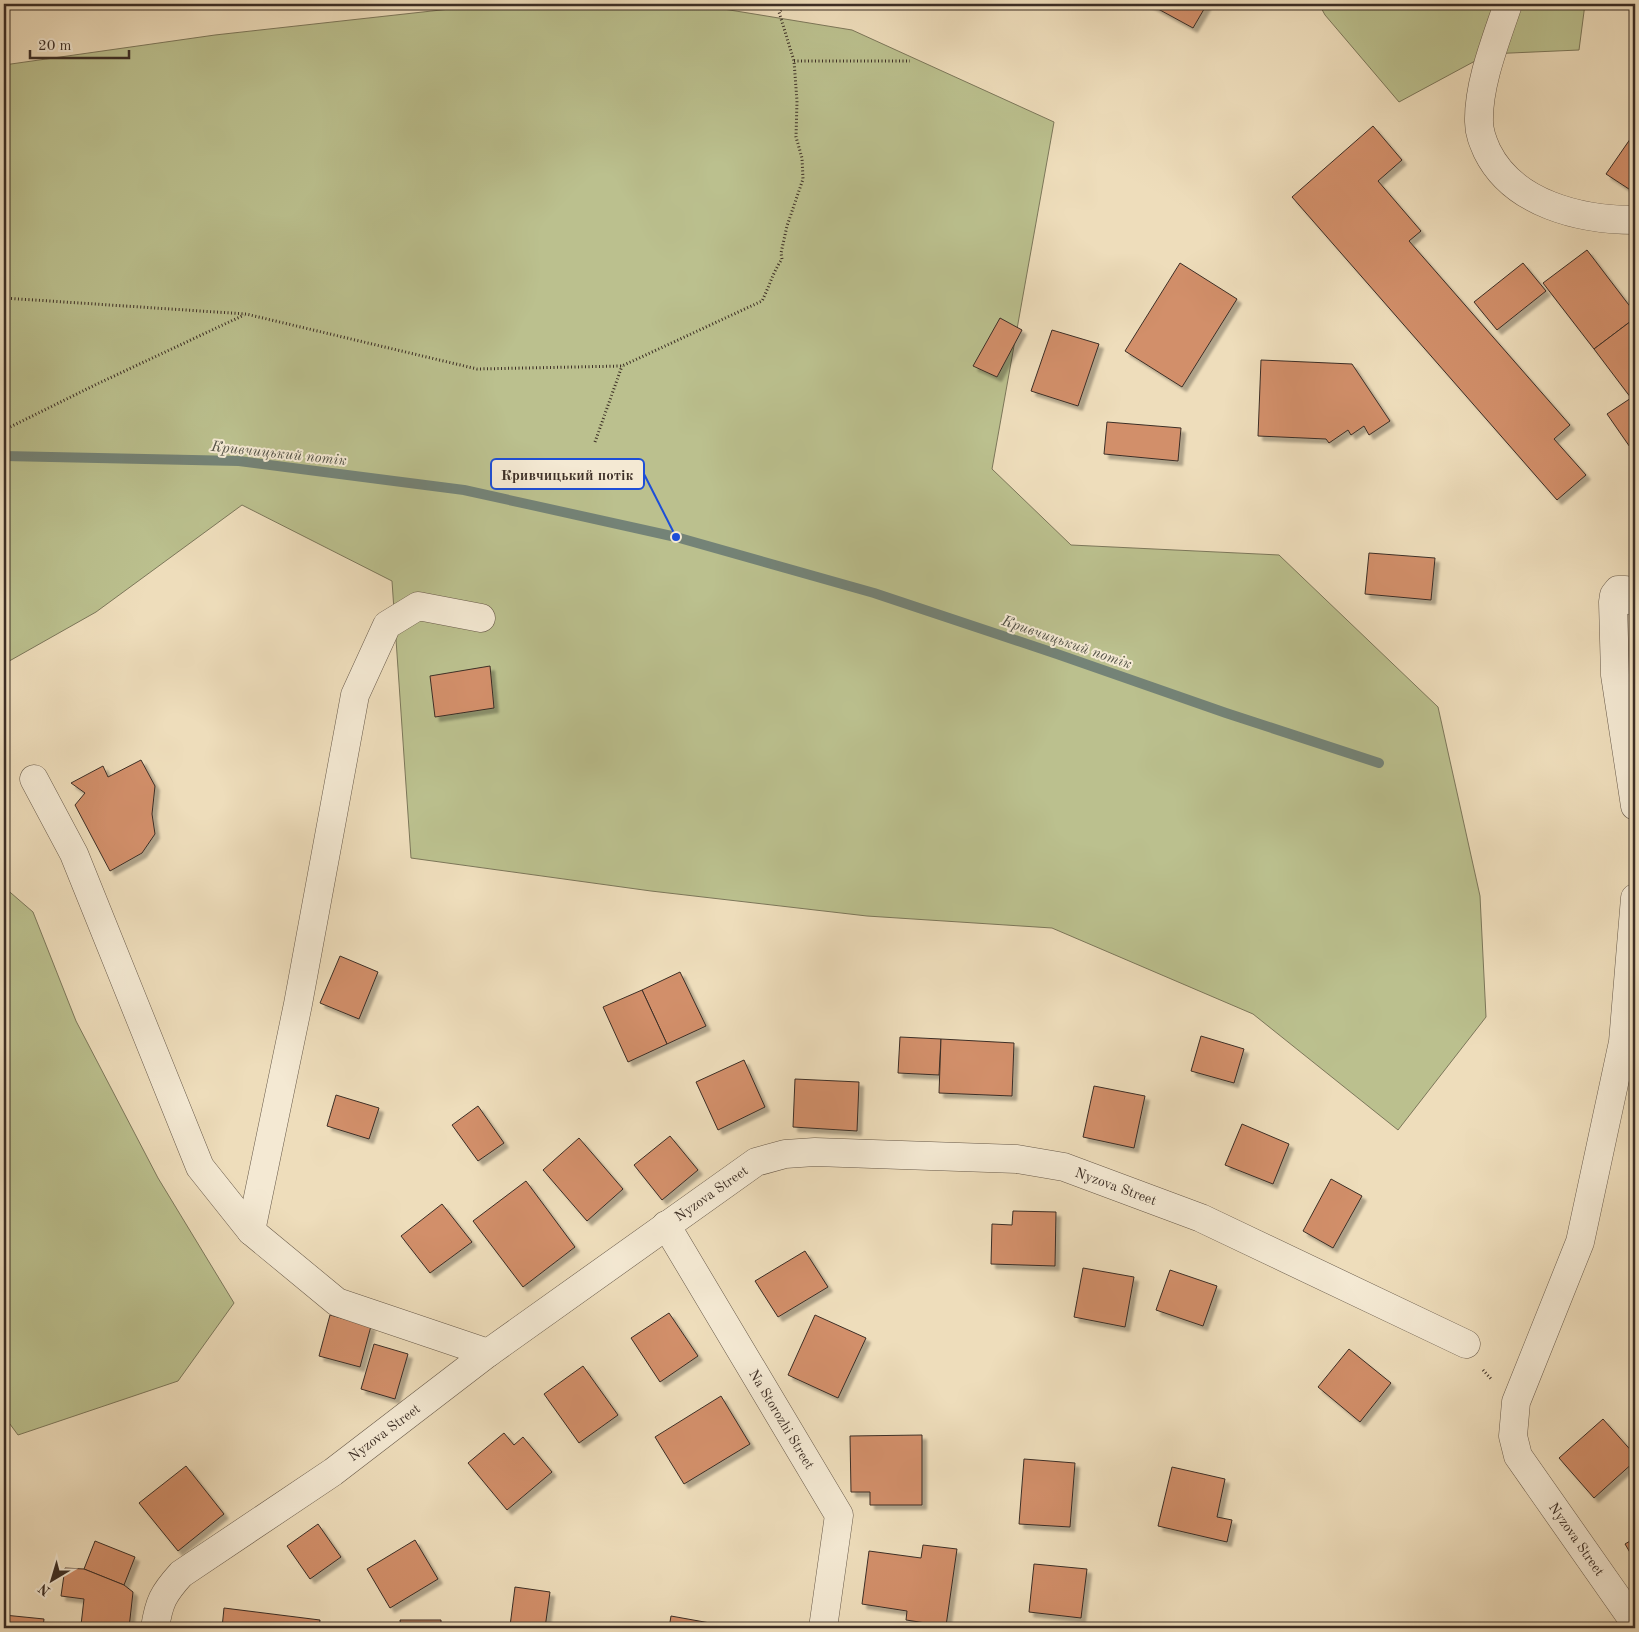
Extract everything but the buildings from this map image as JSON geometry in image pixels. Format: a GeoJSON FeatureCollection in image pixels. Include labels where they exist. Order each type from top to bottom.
{"type":"FeatureCollection","features":[{"type":"Feature","properties":{"kind":"street"},"geometry":{"type":"LineString","coordinates":[[1508,4],[1488,68],[1479,106],[1481,139],[1494,166],[1517,188],[1546,204],[1580,215],[1615,220],[1635,220]]}},
{"type":"Feature","properties":{"kind":"street"},"geometry":{"type":"LineString","coordinates":[[1624,602],[1615,675],[1635,806]]}},
{"type":"Feature","properties":{"kind":"street"},"geometry":{"type":"LineString","coordinates":[[251,1230],[298,1004],[355,695],[387,625],[418,606],[481,618]]}},
{"type":"Feature","properties":{"kind":"street"},"geometry":{"type":"LineString","coordinates":[[34,779],[74,854],[200,1166],[251,1230],[337,1302],[488,1353]]}},
{"type":"Feature","properties":{"kind":"street","name":"Nyzova Street"},"geometry":{"type":"LineString","coordinates":[[1635,898],[1623,1042],[1580,1242],[1516,1402],[1513,1436],[1518,1456],[1635,1623]]}},
{"type":"Feature","properties":{"kind":"street","name":"Nyzova Street"},"geometry":{"type":"LineString","coordinates":[[155,1628],[159,1606],[167,1589],[181,1574],[333,1472],[488,1353],[756,1162],[785,1154],[815,1152],[1017,1159],[1064,1167],[1201,1218],[1466,1344]]}},
{"type":"Feature","properties":{"kind":"street","name":"Na Storozhi Street"},"geometry":{"type":"LineString","coordinates":[[666,1225],[839,1515],[823,1628]]}},
{"type":"Feature","properties":{"kind":"path"},"geometry":{"type":"LineString","coordinates":[[4,298],[246,314],[477,369],[622,366],[762,301],[774,271],[782,259],[781,253],[787,226],[803,178],[802,158],[796,137],[797,101],[794,61],[779,12],[787,4]]}},
{"type":"Feature","properties":{"kind":"path"},"geometry":{"type":"LineString","coordinates":[[794,61],[910,61]]}},
{"type":"Feature","properties":{"kind":"path"},"geometry":{"type":"LineString","coordinates":[[4,430],[246,314]]}},
{"type":"Feature","properties":{"kind":"path"},"geometry":{"type":"LineString","coordinates":[[595,442],[622,366]]}},
{"type":"Feature","properties":{"kind":"green space"},"geometry":{"type":"Polygon","coordinates":[[[495,4],[693,4],[852,30],[1054,122],[992,469],[1071,545],[1279,555],[1438,707],[1480,896],[1486,1017],[1398,1130],[1253,1014],[1052,928],[867,916],[651,891],[411,858],[392,581],[242,505],[96,612],[4,664],[4,65],[215,35],[495,4]]]}},
{"type":"Feature","properties":{"kind":"green space"},"geometry":{"type":"Polygon","coordinates":[[[1319,4],[1585,4],[1579,50],[1488,54],[1399,102],[1325,15],[1319,4]]]}},
{"type":"Feature","properties":{"kind":"green space"},"geometry":{"type":"Polygon","coordinates":[[[4,887],[33,912],[76,1021],[158,1178],[234,1303],[178,1381],[18,1435],[4,1416],[4,887]]]}},
{"type":"Feature","properties":{"kind":"waterway","name":"Кривчицький потік"},"geometry":{"type":"LineString","coordinates":[[4,456],[239,461],[464,490],[676,537],[874,593],[1379,763]]}},
{"type":"Feature","properties":{"kind":"place","name":"Кривчицький потік"},"geometry":{"type":"Point","coordinates":[676,537]}}]}
